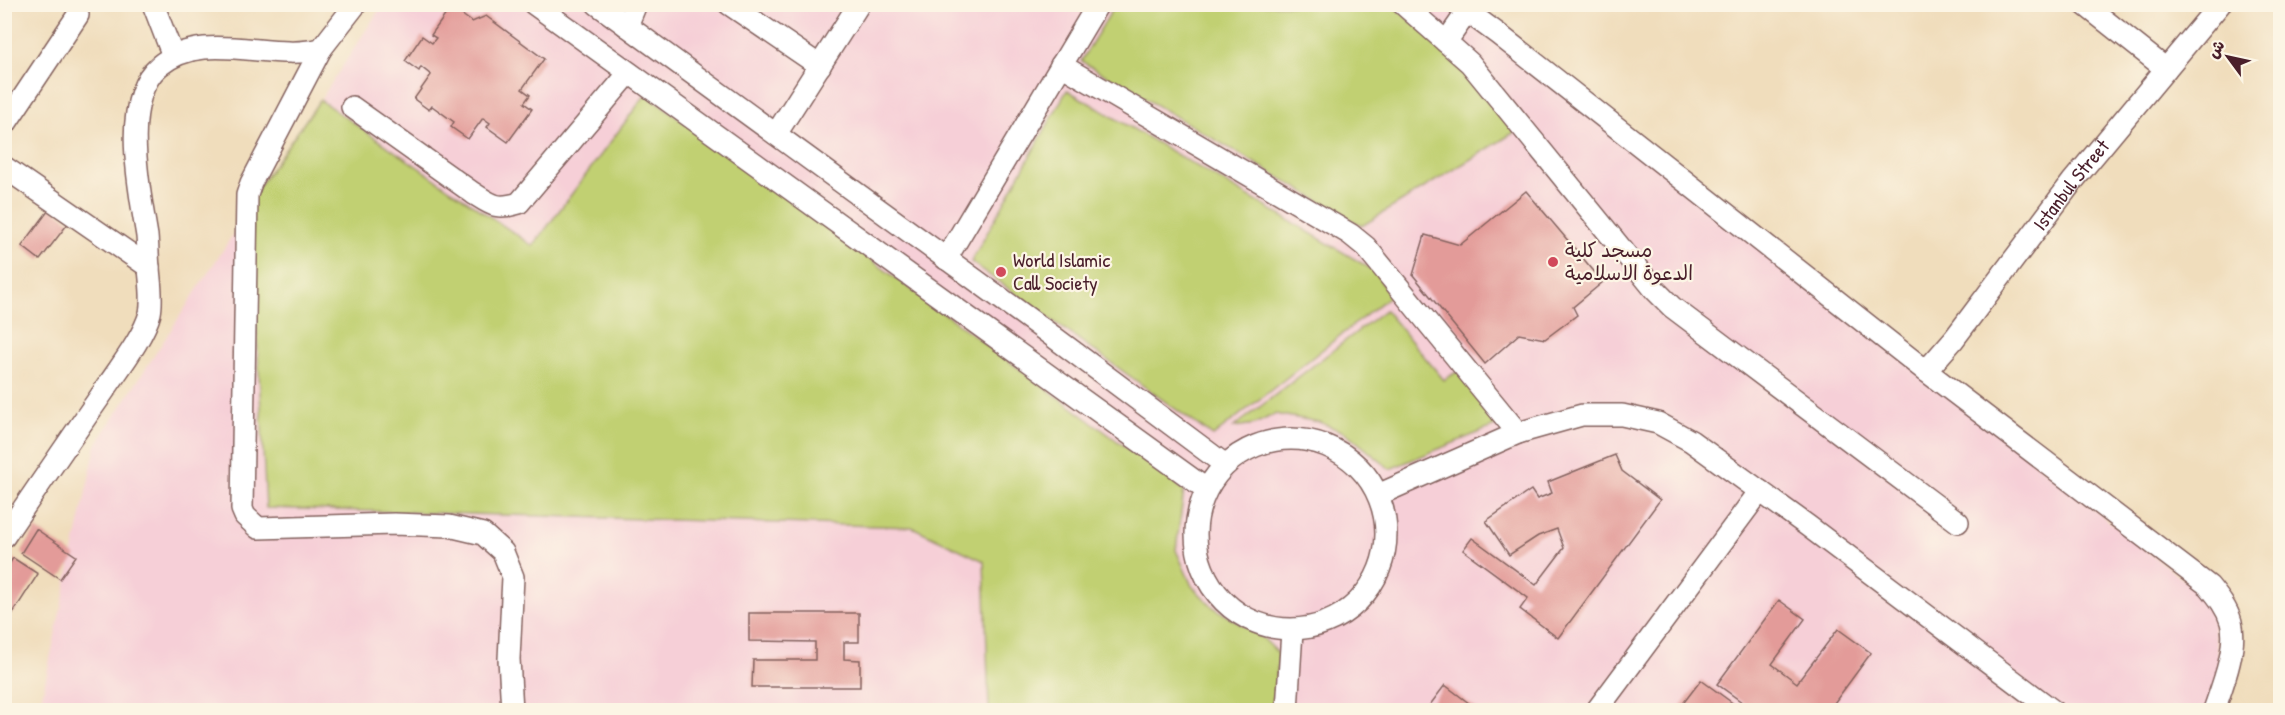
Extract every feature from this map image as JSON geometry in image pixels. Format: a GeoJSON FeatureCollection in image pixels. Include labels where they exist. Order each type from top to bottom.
{"type":"FeatureCollection","features":[{"type":"Feature","properties":{"kind":"street"},"geometry":{"type":"LineString","coordinates":[[153,4],[173,56]]}},
{"type":"Feature","properties":{"kind":"street"},"geometry":{"type":"LineString","coordinates":[[356,4],[321,49],[251,183],[247,195],[242,510],[258,528],[394,524],[448,526],[483,534],[503,552],[513,577],[509,659],[512,711]]}},
{"type":"Feature","properties":{"kind":"street"},"geometry":{"type":"LineString","coordinates":[[534,4],[1206,489]]}},
{"type":"Feature","properties":{"kind":"street"},"geometry":{"type":"LineString","coordinates":[[597,4],[1224,464]]}},
{"type":"Feature","properties":{"kind":"street"},"geometry":{"type":"LineString","coordinates":[[627,26],[636,4]]}},
{"type":"Feature","properties":{"kind":"street"},"geometry":{"type":"LineString","coordinates":[[729,4],[820,66]]}},
{"type":"Feature","properties":{"kind":"street"},"geometry":{"type":"LineString","coordinates":[[776,134],[859,4]]}},
{"type":"Feature","properties":{"kind":"street"},"geometry":{"type":"LineString","coordinates":[[946,259],[1098,4]]}},
{"type":"Feature","properties":{"kind":"street"},"geometry":{"type":"LineString","coordinates":[[1403,4],[1470,63],[1654,290],[1672,307],[1958,522]]}},
{"type":"Feature","properties":{"kind":"street"},"geometry":{"type":"LineString","coordinates":[[2084,4],[2166,69]]}},
{"type":"Feature","properties":{"kind":"street","name":"Istanbul Street"},"geometry":{"type":"LineString","coordinates":[[1926,371],[1954,339],[2072,183],[2220,4]]}},
{"type":"Feature","properties":{"kind":"street"},"geometry":{"type":"LineString","coordinates":[[1446,42],[1462,8],[1926,371],[2208,586],[2223,602],[2232,623],[2231,649],[2214,711]]}},
{"type":"Feature","properties":{"kind":"street"},"geometry":{"type":"LineString","coordinates":[[4,126],[78,15]]}},
{"type":"Feature","properties":{"kind":"street"},"geometry":{"type":"LineString","coordinates":[[4,537],[11,513],[138,338],[150,313],[151,285],[147,238],[139,197],[136,119],[140,98],[157,68],[173,56],[188,50],[219,48],[305,52],[321,49]]}},
{"type":"Feature","properties":{"kind":"street"},"geometry":{"type":"LineString","coordinates":[[1061,65],[1350,234],[1366,247],[1518,434]]}},
{"type":"Feature","properties":{"kind":"street"},"geometry":{"type":"LineString","coordinates":[[352,107],[473,193],[493,206],[504,207],[519,203],[629,73]]}},
{"type":"Feature","properties":{"kind":"street"},"geometry":{"type":"LineString","coordinates":[[4,167],[148,267]]}},
{"type":"Feature","properties":{"kind":"street"},"geometry":{"type":"LineString","coordinates":[[1380,494],[1518,434],[1582,415],[1622,415],[1658,423],[1691,441],[1760,491],[2052,711]]}},
{"type":"Feature","properties":{"kind":"street"},"geometry":{"type":"LineString","coordinates":[[1310,438],[1352,458],[1380,494],[1388,541],[1373,586],[1338,619],[1292,631],[1244,619],[1208,585],[1194,537],[1206,489],[1224,464],[1264,441],[1310,438]]}},
{"type":"Feature","properties":{"kind":"street"},"geometry":{"type":"LineString","coordinates":[[1597,711],[1760,491]]}},
{"type":"Feature","properties":{"kind":"street"},"geometry":{"type":"LineString","coordinates":[[1287,711],[1292,631]]}},
{"type":"Feature","properties":{"kind":"shaded area","name":"World Islamic Call Society"},"geometry":{"type":"Polygon","coordinates":[[[383,4],[1455,5],[2209,600],[2221,671],[2206,710],[39,710],[96,445],[383,4]]]}},
{"type":"Feature","properties":{"kind":"green space"},"geometry":{"type":"Polygon","coordinates":[[[1115,5],[1392,5],[1450,54],[1515,132],[1362,226],[1081,61],[1115,5]]]}},
{"type":"Feature","properties":{"kind":"green space"},"geometry":{"type":"Polygon","coordinates":[[[1067,90],[1375,271],[1390,296],[1213,436],[971,262],[1067,90]]]}},
{"type":"Feature","properties":{"kind":"green space"},"geometry":{"type":"Polygon","coordinates":[[[646,94],[1184,490],[1176,550],[1192,586],[1213,607],[1263,638],[1279,654],[1272,710],[989,710],[984,561],[912,527],[266,508],[250,199],[320,100],[533,246],[646,94]]]}},
{"type":"Feature","properties":{"kind":"green space"},"geometry":{"type":"Polygon","coordinates":[[[1385,310],[1444,380],[1458,371],[1500,424],[1390,469],[1346,433],[1319,422],[1275,414],[1255,424],[1234,427],[1385,310]]]}},
{"type":"Feature","properties":{"kind":"building"},"geometry":{"type":"Polygon","coordinates":[[[451,7],[472,22],[486,16],[544,59],[522,89],[530,95],[524,103],[532,109],[508,142],[487,127],[490,123],[483,118],[468,139],[451,127],[454,122],[432,106],[429,110],[414,99],[431,75],[421,67],[419,71],[405,61],[422,36],[432,43],[436,38],[431,35],[451,7]]]}},
{"type":"Feature","properties":{"kind":"building"},"geometry":{"type":"Polygon","coordinates":[[[1526,191],[1603,282],[1573,307],[1577,315],[1545,339],[1519,334],[1485,364],[1413,275],[1425,235],[1460,245],[1526,191]]]}},
{"type":"Feature","properties":{"kind":"building"},"geometry":{"type":"Polygon","coordinates":[[[51,207],[70,221],[40,260],[22,246],[51,207]]]}},
{"type":"Feature","properties":{"kind":"building"},"geometry":{"type":"Polygon","coordinates":[[[1615,455],[1622,471],[1660,500],[1558,638],[1520,609],[1528,598],[1463,550],[1472,538],[1536,585],[1564,548],[1557,529],[1538,536],[1509,555],[1486,521],[1531,490],[1537,499],[1552,493],[1548,482],[1615,455]]]}},
{"type":"Feature","properties":{"kind":"building"},"geometry":{"type":"Polygon","coordinates":[[[36,529],[76,556],[60,579],[21,553],[36,529]]]}},
{"type":"Feature","properties":{"kind":"building"},"geometry":{"type":"Polygon","coordinates":[[[13,558],[38,574],[13,613],[4,607],[4,572],[13,558]]]}},
{"type":"Feature","properties":{"kind":"building"},"geometry":{"type":"Polygon","coordinates":[[[1779,600],[1805,619],[1772,664],[1797,683],[1838,629],[1871,653],[1829,710],[1753,710],[1717,684],[1779,600]]]}},
{"type":"Feature","properties":{"kind":"building"},"geometry":{"type":"Polygon","coordinates":[[[749,613],[859,613],[859,642],[844,642],[844,659],[860,660],[860,687],[752,687],[753,660],[815,660],[815,642],[749,641],[749,613]]]}},
{"type":"Feature","properties":{"kind":"building"},"geometry":{"type":"Polygon","coordinates":[[[1701,680],[1742,710],[1678,710],[1701,680]]]}},
{"type":"Feature","properties":{"kind":"building"},"geometry":{"type":"Polygon","coordinates":[[[1445,685],[1478,710],[1426,710],[1445,685]]]}},
{"type":"Feature","properties":{"kind":"place","name":"مسجد كلية الدعوة الاسلامية"},"geometry":{"type":"Point","coordinates":[1553,262]}},
{"type":"Feature","properties":{"kind":"place","name":"World Islamic Call Society"},"geometry":{"type":"Point","coordinates":[1001,272]}}]}
